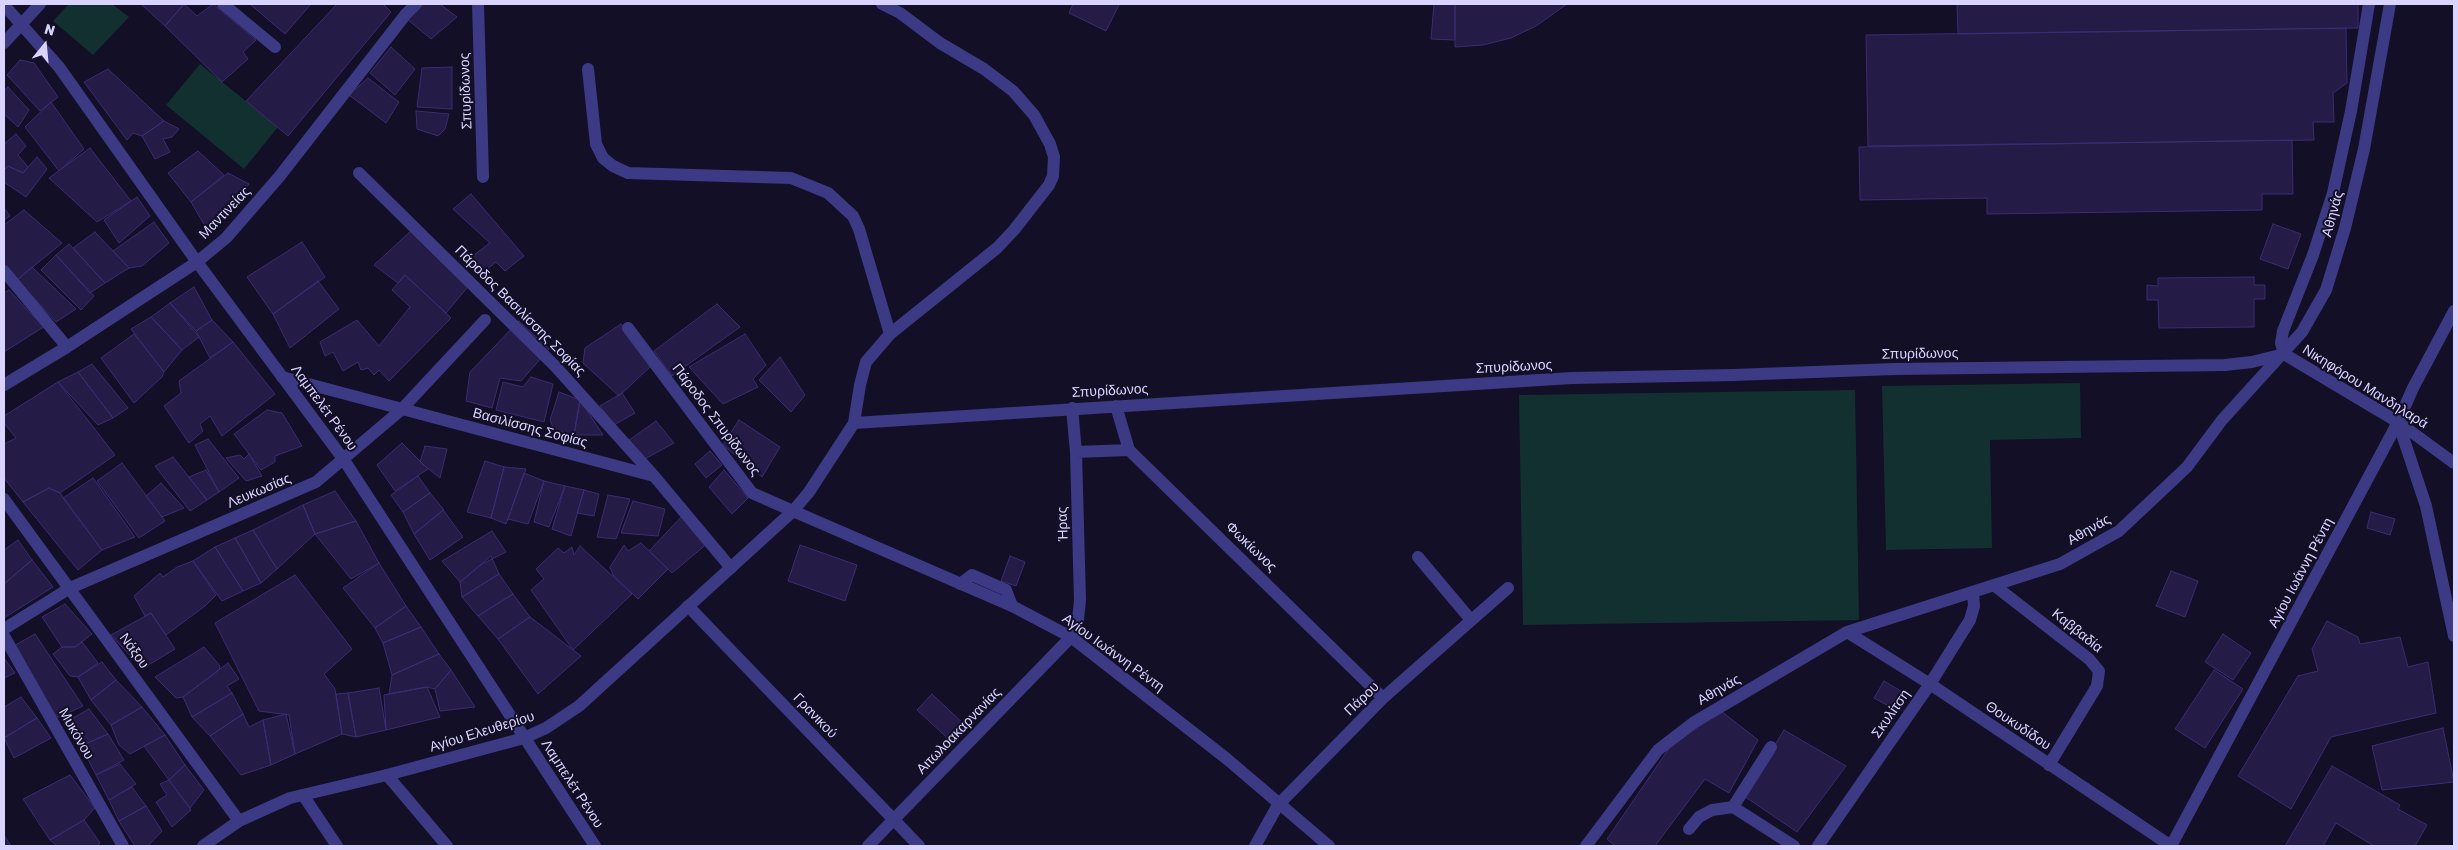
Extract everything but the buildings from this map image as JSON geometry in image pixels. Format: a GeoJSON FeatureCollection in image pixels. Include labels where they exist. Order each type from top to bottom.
{"type":"FeatureCollection","features":[{"type":"Feature","properties":{"kind":"street"},"geometry":{"type":"LineString","coordinates":[[4,43],[40,4]]}},
{"type":"Feature","properties":{"kind":"street"},"geometry":{"type":"LineString","coordinates":[[224,4],[275,47]]}},
{"type":"Feature","properties":{"kind":"street","name":"Μαντινείας"},"geometry":{"type":"LineString","coordinates":[[4,385],[67,347],[197,262],[226,238],[280,177],[406,14],[416,4]]}},
{"type":"Feature","properties":{"kind":"street","name":"Σπυρίδωνος"},"geometry":{"type":"LineString","coordinates":[[478,4],[483,177]]}},
{"type":"Feature","properties":{"kind":"street"},"geometry":{"type":"LineString","coordinates":[[793,511],[809,492],[854,422],[861,379],[866,362],[890,334],[990,254],[1014,230],[1049,186],[1053,176],[1054,157],[1050,144],[1034,115],[1014,90],[984,69],[940,43],[900,13],[882,4]]}},
{"type":"Feature","properties":{"kind":"street"},"geometry":{"type":"LineString","coordinates":[[2284,354],[2281,348],[2283,331],[2314,255],[2333,193],[2351,111],[2369,4]]}},
{"type":"Feature","properties":{"kind":"street","name":"Αθηνάς"},"geometry":{"type":"LineString","coordinates":[[1586,846],[1658,750],[1675,736],[1847,632],[2060,564],[2119,531],[2187,467],[2222,420],[2284,354],[2318,305],[2345,228],[2364,149],[2390,4]]}},
{"type":"Feature","properties":{"kind":"street","name":"Λαμπελέτ Ρένου"},"geometry":{"type":"LineString","coordinates":[[4,5],[58,67],[197,262],[344,460],[595,846]]}},
{"type":"Feature","properties":{"kind":"street"},"geometry":{"type":"LineString","coordinates":[[588,69],[596,144],[603,158],[613,166],[628,173],[791,178],[828,193],[842,204],[853,216],[859,229],[890,334]]}},
{"type":"Feature","properties":{"kind":"street","name":"Πάροδος Βασιλίσσης Σοφίας"},"geometry":{"type":"LineString","coordinates":[[359,173],[556,366],[654,476]]}},
{"type":"Feature","properties":{"kind":"street"},"geometry":{"type":"LineString","coordinates":[[4,271],[67,347]]}},
{"type":"Feature","properties":{"kind":"street","name":"Αγίου Ιωάννη Ρέντη"},"geometry":{"type":"LineString","coordinates":[[2171,846],[2398,422],[2413,388],[2454,311]]}},
{"type":"Feature","properties":{"kind":"street","name":"Λευκωσίας"},"geometry":{"type":"LineString","coordinates":[[4,629],[70,588],[316,482],[401,410],[485,320]]}},
{"type":"Feature","properties":{"kind":"street","name":"Πάροδος Σπυρίδωνος"},"geometry":{"type":"LineString","coordinates":[[628,328],[752,493],[793,511]]}},
{"type":"Feature","properties":{"kind":"street","name":"Σπυρίδωνος"},"geometry":{"type":"LineString","coordinates":[[854,422],[1572,378],[1734,375],[1894,369],[2225,365],[2252,362],[2284,354]]}},
{"type":"Feature","properties":{"kind":"street","name":"Νικηφόρου Μανδηλαρά"},"geometry":{"type":"LineString","coordinates":[[2284,354],[2398,422],[2454,463]]}},
{"type":"Feature","properties":{"kind":"street","name":"Βασιλίσσης Σοφίας"},"geometry":{"type":"LineString","coordinates":[[282,377],[654,476]]}},
{"type":"Feature","properties":{"kind":"street","name":"Φωκίωνος"},"geometry":{"type":"LineString","coordinates":[[1116,406],[1129,450],[1384,698]]}},
{"type":"Feature","properties":{"kind":"street","name":"Ήρας"},"geometry":{"type":"LineString","coordinates":[[1070,637],[1078,620],[1080,600],[1076,452],[1072,408]]}},
{"type":"Feature","properties":{"kind":"street"},"geometry":{"type":"LineString","coordinates":[[2398,422],[2426,506],[2454,636]]}},
{"type":"Feature","properties":{"kind":"street"},"geometry":{"type":"LineString","coordinates":[[1076,452],[1129,450]]}},
{"type":"Feature","properties":{"kind":"street"},"geometry":{"type":"LineString","coordinates":[[654,476],[732,568]]}},
{"type":"Feature","properties":{"kind":"street","name":"Νάξου"},"geometry":{"type":"LineString","coordinates":[[4,499],[239,821]]}},
{"type":"Feature","properties":{"kind":"street","name":"Αγίου Ιωάννη Ρέντη"},"geometry":{"type":"LineString","coordinates":[[793,511],[1012,606],[1070,637],[1227,759],[1278,805],[1329,846]]}},
{"type":"Feature","properties":{"kind":"street","name":"Αγίου Ελευθερίου"},"geometry":{"type":"LineString","coordinates":[[203,846],[239,821],[273,804],[524,738],[546,728],[578,706],[793,511]]}},
{"type":"Feature","properties":{"kind":"street"},"geometry":{"type":"LineString","coordinates":[[1418,557],[1471,620]]}},
{"type":"Feature","properties":{"kind":"street","name":"Καββαδία"},"geometry":{"type":"LineString","coordinates":[[1996,586],[2089,659],[2099,671],[2097,686],[2049,765]]}},
{"type":"Feature","properties":{"kind":"street","name":"Πάρου"},"geometry":{"type":"LineString","coordinates":[[1255,846],[1278,805],[1384,698],[1508,588]]}},
{"type":"Feature","properties":{"kind":"street","name":"Σκυλίτση"},"geometry":{"type":"LineString","coordinates":[[1818,846],[1930,684],[1970,620],[1974,606],[1973,593]]}},
{"type":"Feature","properties":{"kind":"street","name":"Γρανικού"},"geometry":{"type":"LineString","coordinates":[[688,606],[920,846]]}},
{"type":"Feature","properties":{"kind":"street","name":"Θουκυδίδου"},"geometry":{"type":"LineString","coordinates":[[1847,632],[1930,684],[2171,846]]}},
{"type":"Feature","properties":{"kind":"street","name":"Μυκόνου"},"geometry":{"type":"LineString","coordinates":[[4,636],[123,846]]}},
{"type":"Feature","properties":{"kind":"street","name":"Αιτωλοακαρνανίας"},"geometry":{"type":"LineString","coordinates":[[868,846],[1070,637]]}},
{"type":"Feature","properties":{"kind":"street"},"geometry":{"type":"LineString","coordinates":[[1733,807],[1771,747]]}},
{"type":"Feature","properties":{"kind":"street"},"geometry":{"type":"LineString","coordinates":[[387,775],[447,846]]}},
{"type":"Feature","properties":{"kind":"street"},"geometry":{"type":"LineString","coordinates":[[303,795],[337,846]]}},
{"type":"Feature","properties":{"kind":"street"},"geometry":{"type":"LineString","coordinates":[[1689,829],[1699,817],[1712,810],[1733,807],[1794,846]]}},
{"type":"Feature","properties":{"kind":"green space"},"geometry":{"type":"Polygon","coordinates":[[[69,4],[112,4],[129,17],[93,55],[53,21],[69,4]]]}},
{"type":"Feature","properties":{"kind":"green space"},"geometry":{"type":"Polygon","coordinates":[[[200,64],[278,127],[244,169],[166,105],[200,64]]]}},
{"type":"Feature","properties":{"kind":"green space"},"geometry":{"type":"Polygon","coordinates":[[[2080,383],[2081,438],[1990,440],[1992,548],[1886,550],[1882,386],[2080,383]]]}},
{"type":"Feature","properties":{"kind":"green space"},"geometry":{"type":"Polygon","coordinates":[[[1855,390],[1859,620],[1523,625],[1519,395],[1855,390]]]}}]}
